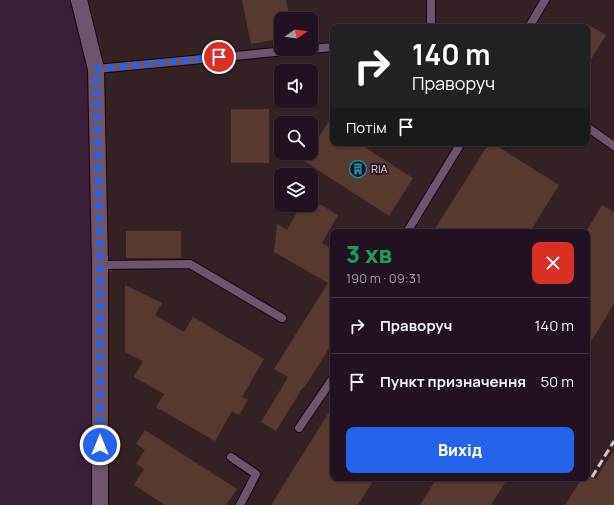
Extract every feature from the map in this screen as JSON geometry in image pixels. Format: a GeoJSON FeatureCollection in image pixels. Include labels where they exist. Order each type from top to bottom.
{"type":"FeatureCollection","features":[{"type":"Feature","properties":{"kind":"street"},"geometry":{"type":"LineString","coordinates":[[79,0],[96,69],[100,265],[100,505]]}},
{"type":"Feature","properties":{"kind":"lane"},"geometry":{"type":"LineString","coordinates":[[431,24],[432,0]]}},
{"type":"Feature","properties":{"kind":"lane"},"geometry":{"type":"LineString","coordinates":[[531,24],[545,0]]}},
{"type":"Feature","properties":{"kind":"lane"},"geometry":{"type":"LineString","coordinates":[[318,48],[330,47]]}},
{"type":"Feature","properties":{"kind":"lane"},"geometry":{"type":"LineString","coordinates":[[96,69],[274,52]]}},
{"type":"Feature","properties":{"kind":"lane"},"geometry":{"type":"LineString","coordinates":[[590,129],[614,146]]}},
{"type":"Feature","properties":{"kind":"lane"},"geometry":{"type":"LineString","coordinates":[[409,229],[458,146]]}},
{"type":"Feature","properties":{"kind":"lane"},"geometry":{"type":"LineString","coordinates":[[100,265],[190,264],[282,318]]}},
{"type":"Feature","properties":{"kind":"lane"},"geometry":{"type":"LineString","coordinates":[[299,428],[330,382]]}},
{"type":"Feature","properties":{"kind":"lane"},"geometry":{"type":"LineString","coordinates":[[231,457],[256,474],[240,505]]}},
{"type":"Feature","properties":{"kind":"shaded area"},"geometry":{"type":"Polygon","coordinates":[[[0,0],[79,0],[96,69],[100,505],[0,505],[0,0]]]}},
{"type":"Feature","properties":{"kind":"shaded area"},"geometry":{"type":"Polygon","coordinates":[[[79,0],[614,0],[614,505],[100,505],[96,69],[79,0]]]}},
{"type":"Feature","properties":{"kind":"building"},"geometry":{"type":"Polygon","coordinates":[[[242,0],[286,0],[289,12],[274,12],[274,40],[251,44],[242,0]]]}},
{"type":"Feature","properties":{"kind":"building"},"geometry":{"type":"Polygon","coordinates":[[[590,26],[606,35],[590,61],[590,26]]]}},
{"type":"Feature","properties":{"kind":"building"},"geometry":{"type":"Polygon","coordinates":[[[231,109],[269,109],[269,163],[231,163],[231,109]]]}},
{"type":"Feature","properties":{"kind":"building","name":"RIA"},"geometry":{"type":"Polygon","coordinates":[[[330,120],[330,146],[363,146],[413,178],[389,216],[318,170],[318,168],[315,168],[304,161],[318,160],[318,138],[330,120]]]}},
{"type":"Feature","properties":{"kind":"building"},"geometry":{"type":"Polygon","coordinates":[[[487,146],[497,146],[559,185],[532,229],[435,229],[487,146]]]}},
{"type":"Feature","properties":{"kind":"building"},"geometry":{"type":"Polygon","coordinates":[[[318,203],[338,215],[322,243],[330,248],[330,347],[276,431],[261,422],[288,377],[274,369],[328,283],[274,252],[277,224],[287,230],[297,212],[318,212],[318,203]]]}},
{"type":"Feature","properties":{"kind":"building"},"geometry":{"type":"Polygon","coordinates":[[[602,205],[614,212],[614,304],[590,343],[590,229],[588,229],[602,205]]]}},
{"type":"Feature","properties":{"kind":"building"},"geometry":{"type":"Polygon","coordinates":[[[126,231],[181,231],[181,258],[126,258],[126,231]]]}},
{"type":"Feature","properties":{"kind":"building"},"geometry":{"type":"Polygon","coordinates":[[[125,285],[162,303],[155,315],[184,332],[193,317],[264,359],[242,397],[248,400],[239,415],[232,411],[215,441],[156,407],[164,394],[134,377],[143,361],[125,352],[125,285]]]}},
{"type":"Feature","properties":{"kind":"building"},"geometry":{"type":"Polygon","coordinates":[[[330,411],[330,481],[373,481],[358,505],[271,505],[330,411]]]}},
{"type":"Feature","properties":{"kind":"building"},"geometry":{"type":"Polygon","coordinates":[[[145,430],[237,489],[226,505],[165,505],[134,485],[144,469],[136,464],[145,450],[136,444],[145,430]]]}},
{"type":"Feature","properties":{"kind":"building"},"geometry":{"type":"Polygon","coordinates":[[[614,450],[614,505],[565,505],[580,481],[590,481],[590,476],[596,479],[614,450]]]}},
{"type":"Feature","properties":{"kind":"building"},"geometry":{"type":"Polygon","coordinates":[[[435,481],[506,481],[491,505],[420,505],[435,481]]]}},
{"type":"Feature","properties":{"kind":"railway"},"geometry":{"type":"LineString","coordinates":[[592,477],[614,441]]}},
{"type":"Feature","properties":{"kind":"place","name":"RIA"},"geometry":{"type":"Point","coordinates":[358,169]}},
{"type":"Feature","properties":{"kind":"route"},"geometry":{"type":"LineString","coordinates":[[100,445],[100,265],[96,69],[219,57]]}}]}
